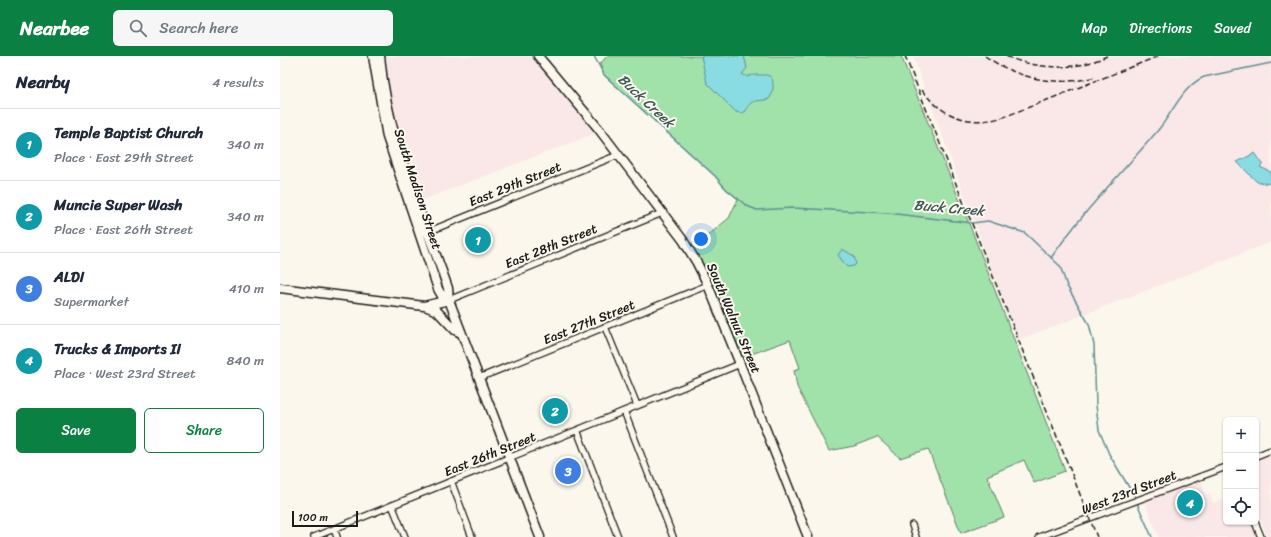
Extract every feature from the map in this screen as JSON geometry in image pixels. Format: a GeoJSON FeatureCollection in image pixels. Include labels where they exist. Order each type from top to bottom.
{"type":"FeatureCollection","features":[{"type":"Feature","properties":{"kind":"main road","name":"South Madison Street"},"geometry":{"type":"LineString","coordinates":[[373,56],[387,137],[424,234],[448,288],[449,300],[461,333],[540,537]]}},
{"type":"Feature","properties":{"kind":"main road","name":"South Madison Street"},"geometry":{"type":"LineString","coordinates":[[380,56],[386,99],[392,127],[424,234]]}},
{"type":"Feature","properties":{"kind":"main road","name":"South Walnut Street"},"geometry":{"type":"LineString","coordinates":[[538,56],[598,128],[691,252],[708,285],[808,537]]}},
{"type":"Feature","properties":{"kind":"main road"},"geometry":{"type":"LineString","coordinates":[[280,288],[424,306],[437,311],[461,333]]}},
{"type":"Feature","properties":{"kind":"main road"},"geometry":{"type":"LineString","coordinates":[[424,306],[449,300]]}},
{"type":"Feature","properties":{"kind":"street","name":"East 29th Street"},"geometry":{"type":"LineString","coordinates":[[424,234],[618,155]]}},
{"type":"Feature","properties":{"kind":"street","name":"East 28th Street"},"geometry":{"type":"LineString","coordinates":[[449,300],[662,213]]}},
{"type":"Feature","properties":{"kind":"street","name":"East 27th Street"},"geometry":{"type":"LineString","coordinates":[[479,378],[708,285]]}},
{"type":"Feature","properties":{"kind":"street"},"geometry":{"type":"LineString","coordinates":[[605,327],[637,405]]}},
{"type":"Feature","properties":{"kind":"street","name":"East 26th Street"},"geometry":{"type":"LineString","coordinates":[[314,537],[740,364]]}},
{"type":"Feature","properties":{"kind":"street"},"geometry":{"type":"LineString","coordinates":[[624,411],[673,537]]}},
{"type":"Feature","properties":{"kind":"street"},"geometry":{"type":"LineString","coordinates":[[577,430],[618,537]]}},
{"type":"Feature","properties":{"kind":"street"},"geometry":{"type":"LineString","coordinates":[[1259,455],[1271,450]]}},
{"type":"Feature","properties":{"kind":"street","name":"West 23rd Street"},"geometry":{"type":"LineString","coordinates":[[1039,537],[1223,469]]}},
{"type":"Feature","properties":{"kind":"street"},"geometry":{"type":"LineString","coordinates":[[451,482],[472,537]]}},
{"type":"Feature","properties":{"kind":"street"},"geometry":{"type":"LineString","coordinates":[[392,505],[405,537]]}},
{"type":"Feature","properties":{"kind":"street"},"geometry":{"type":"LineString","coordinates":[[912,525],[916,537]]}},
{"type":"Feature","properties":{"kind":"street"},"geometry":{"type":"LineString","coordinates":[[1256,525],[1261,537]]}},
{"type":"Feature","properties":{"kind":"street"},"geometry":{"type":"LineString","coordinates":[[334,529],[337,537]]}},
{"type":"Feature","properties":{"kind":"shaded area"},"geometry":{"type":"Polygon","coordinates":[[[383,56],[532,56],[596,133],[420,201],[395,126],[385,77],[383,56]]]}},
{"type":"Feature","properties":{"kind":"shaded area"},"geometry":{"type":"Polygon","coordinates":[[[913,56],[1271,56],[1271,242],[1018,340],[913,56]]]}},
{"type":"Feature","properties":{"kind":"shaded area"},"geometry":{"type":"Polygon","coordinates":[[[1271,455],[1271,537],[1267,537],[1259,516],[1259,460],[1271,455]]]}},
{"type":"Feature","properties":{"kind":"shaded area"},"geometry":{"type":"Polygon","coordinates":[[[1201,481],[1206,494],[1210,493],[1213,503],[1223,499],[1223,525],[1252,525],[1257,537],[1159,537],[1145,502],[1201,481]]]}},
{"type":"Feature","properties":{"kind":"green space"},"geometry":{"type":"Polygon","coordinates":[[[607,56],[901,56],[972,231],[1065,471],[1034,483],[1024,460],[987,476],[1004,517],[961,533],[928,449],[900,458],[877,437],[854,446],[829,451],[797,387],[794,370],[800,368],[790,340],[743,357],[704,266],[690,244],[711,233],[729,218],[738,199],[726,189],[715,176],[604,75],[600,64],[607,56]]]}},
{"type":"Feature","properties":{"kind":"water"},"geometry":{"type":"Polygon","coordinates":[[[701,56],[744,56],[747,68],[742,74],[748,77],[751,75],[764,75],[771,77],[773,82],[773,92],[771,96],[769,99],[752,102],[746,111],[742,113],[736,112],[707,83],[701,56]]]}},
{"type":"Feature","properties":{"kind":"water"},"geometry":{"type":"Polygon","coordinates":[[[1255,153],[1263,164],[1260,167],[1271,172],[1271,184],[1257,182],[1237,162],[1255,153]]]}},
{"type":"Feature","properties":{"kind":"water"},"geometry":{"type":"Polygon","coordinates":[[[842,249],[854,256],[856,264],[854,266],[847,267],[838,255],[842,249]]]}},
{"type":"Feature","properties":{"kind":"waterway","name":"Buck Creek"},"geometry":{"type":"LineString","coordinates":[[594,56],[604,75],[715,176],[726,189],[747,206],[757,210],[793,208],[888,213],[972,223],[988,221],[1025,233],[1060,266],[1067,286],[1089,324],[1094,345],[1096,405],[1099,430],[1109,454],[1136,499]]}},
{"type":"Feature","properties":{"kind":"waterway"},"geometry":{"type":"LineString","coordinates":[[1051,258],[1076,224],[1159,129],[1184,93],[1190,87],[1204,77],[1271,63]]}},
{"type":"Feature","properties":{"kind":"waterway","name":"Buck Creek"},"geometry":{"type":"LineString","coordinates":[[1137,503],[1152,537]]}},
{"type":"Feature","properties":{"kind":"railway"},"geometry":{"type":"LineString","coordinates":[[905,56],[1097,537]]}},
{"type":"Feature","properties":{"kind":"railway"},"geometry":{"type":"LineString","coordinates":[[985,56],[1011,70],[1038,79],[1066,81],[1095,77]]}},
{"type":"Feature","properties":{"kind":"railway"},"geometry":{"type":"LineString","coordinates":[[1006,56],[1031,64],[1057,67],[1083,64],[1107,56]]}},
{"type":"Feature","properties":{"kind":"railway"},"geometry":{"type":"LineString","coordinates":[[922,90],[930,100],[950,114],[961,118],[984,121],[1009,115],[1159,56]]}},
{"type":"Feature","properties":{"kind":"place","name":"Temple Baptist Church"},"geometry":{"type":"Point","coordinates":[478,240]}},
{"type":"Feature","properties":{"kind":"place","name":"Muncie Super Wash"},"geometry":{"type":"Point","coordinates":[555,411]}},
{"type":"Feature","properties":{"kind":"place","name":"ALDI"},"geometry":{"type":"Point","coordinates":[568,471]}},
{"type":"Feature","properties":{"kind":"place","name":"Trucks & Imports II"},"geometry":{"type":"Point","coordinates":[1190,503]}}]}
